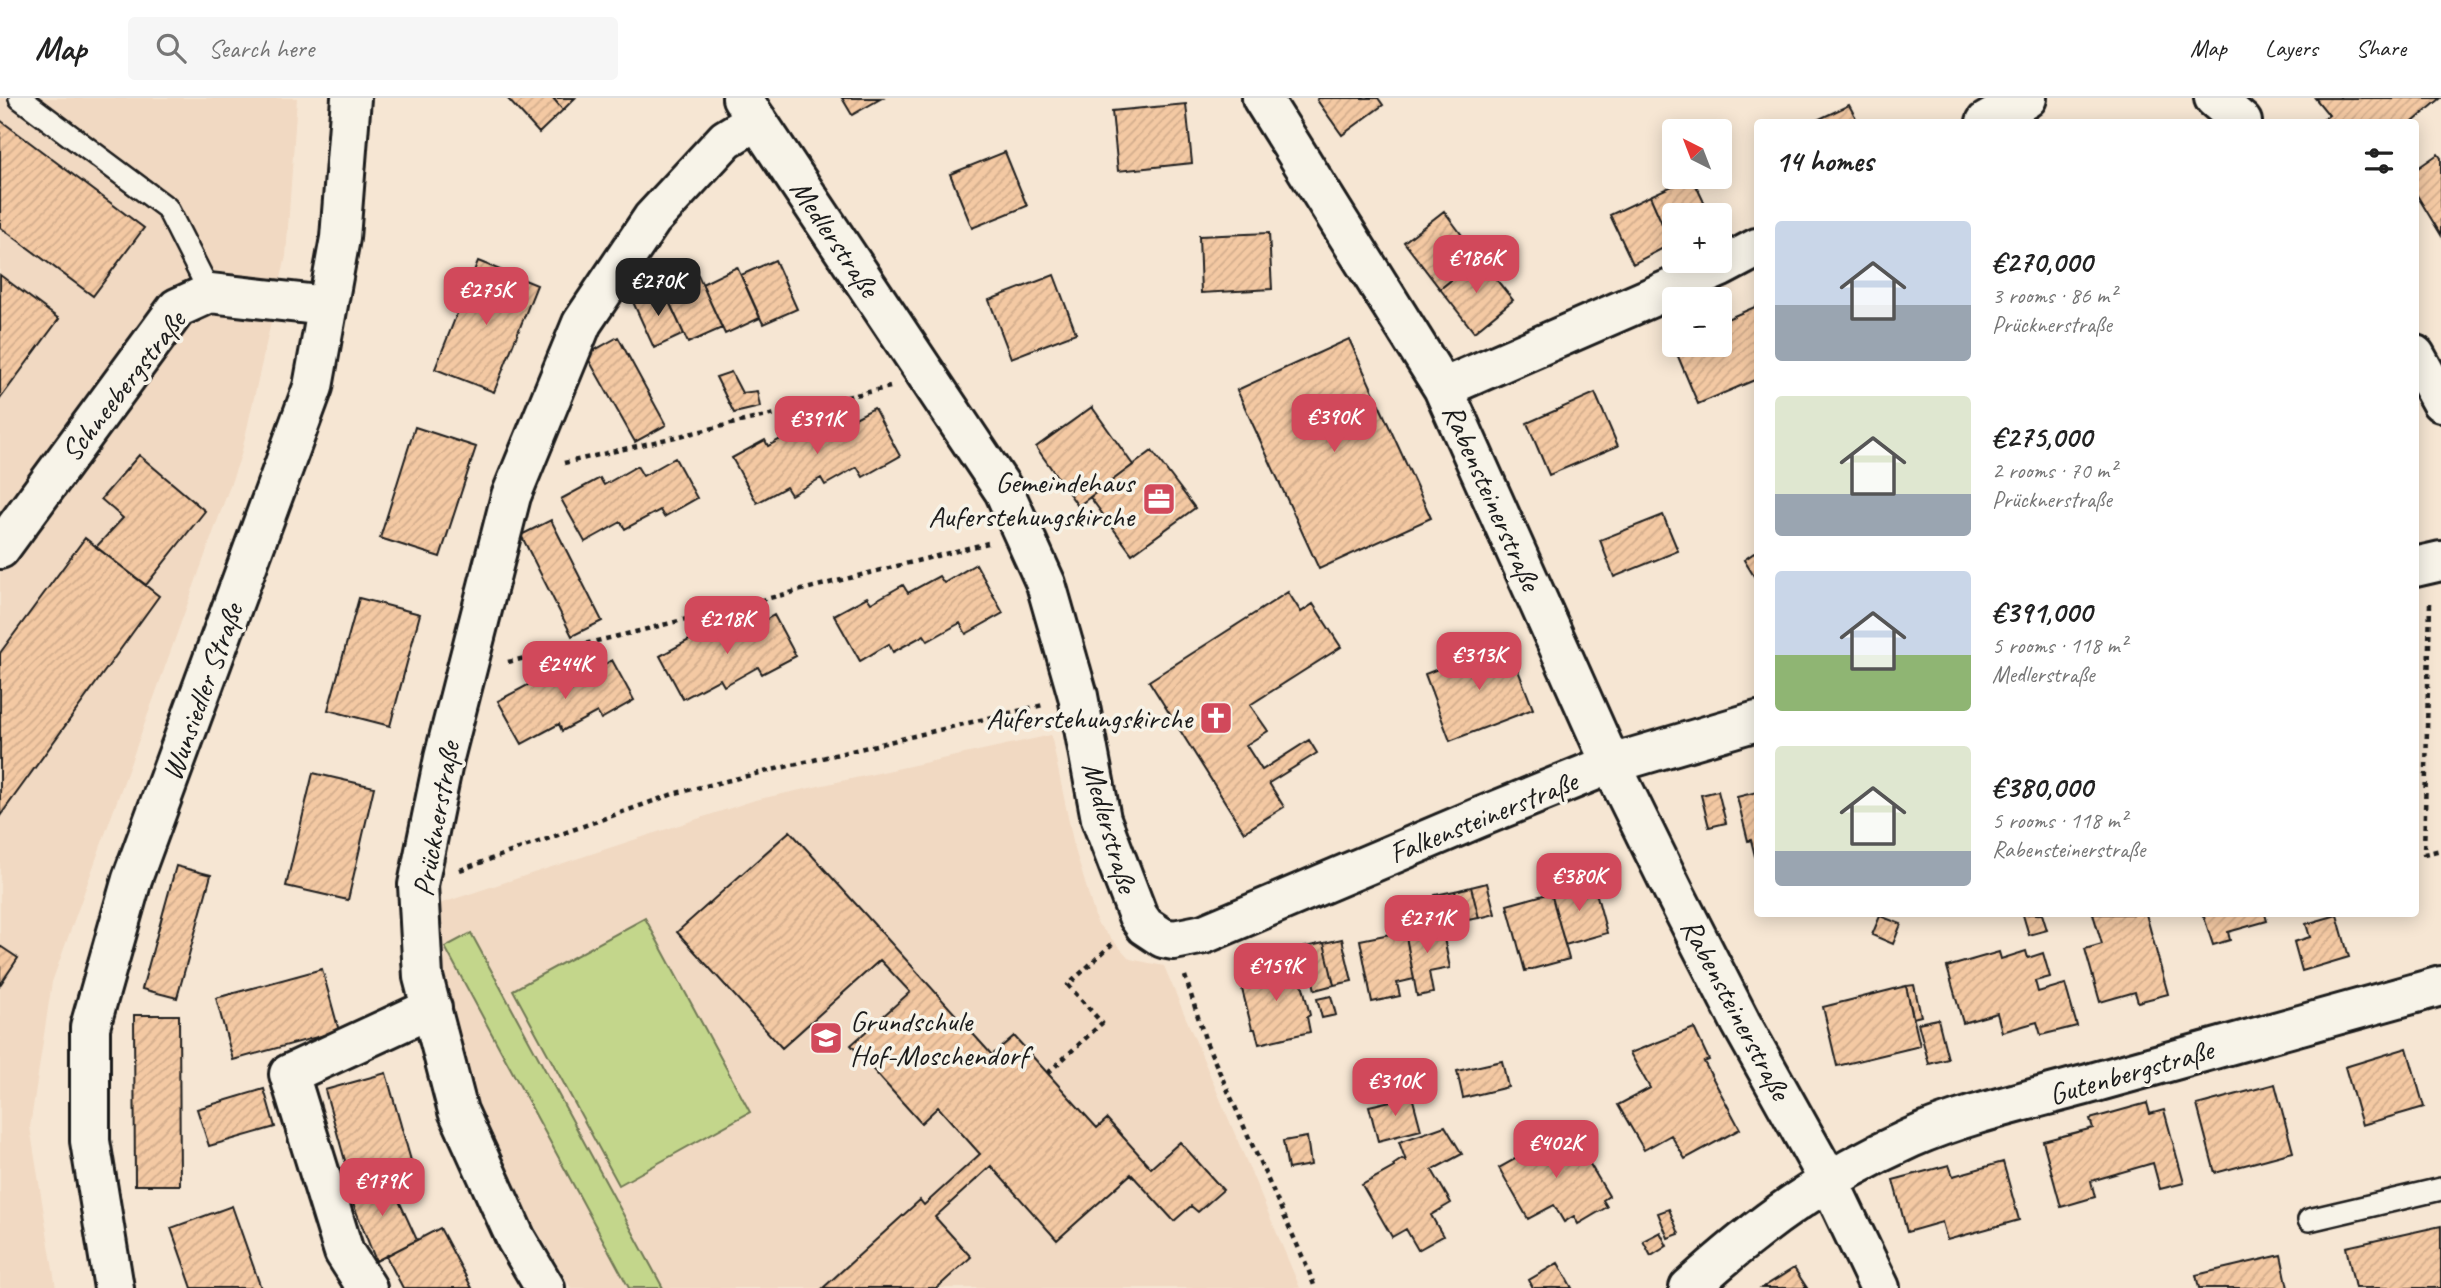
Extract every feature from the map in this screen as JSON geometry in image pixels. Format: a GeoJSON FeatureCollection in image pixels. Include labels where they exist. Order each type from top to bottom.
{"type":"FeatureCollection","features":[{"type":"Feature","properties":{"kind":"street","name":"Wunsiedler Straße"},"geometry":{"type":"LineString","coordinates":[[114,1288],[90,1141],[90,1027],[132,879],[313,387],[340,238],[351,98]]}},
{"type":"Feature","properties":{"kind":"street","name":"Rabensteinerstraße"},"geometry":{"type":"LineString","coordinates":[[1262,98],[1443,388],[1611,764],[1723,989],[1829,1181],[1880,1288]]}},
{"type":"Feature","properties":{"kind":"street"},"geometry":{"type":"LineString","coordinates":[[1991,119],[2027,98]]}},
{"type":"Feature","properties":{"kind":"street"},"geometry":{"type":"LineString","coordinates":[[2214,98],[2238,119]]}},
{"type":"Feature","properties":{"kind":"street","name":"Medlerstraße"},"geometry":{"type":"LineString","coordinates":[[749,109],[1004,491],[1046,584],[1078,696],[1101,819],[1138,916],[1155,933],[1174,940]]}},
{"type":"Feature","properties":{"kind":"street","name":"Prücknerstraße"},"geometry":{"type":"LineString","coordinates":[[545,1288],[516,1238],[458,1111],[423,977],[418,885],[444,758],[511,496],[582,323],[652,219],[726,139],[749,109]]}},
{"type":"Feature","properties":{"kind":"street"},"geometry":{"type":"LineString","coordinates":[[1443,388],[1721,267],[1754,250]]}},
{"type":"Feature","properties":{"kind":"street","name":"Schneebergstraße"},"geometry":{"type":"LineString","coordinates":[[0,549],[177,308],[210,293],[327,306]]}},
{"type":"Feature","properties":{"kind":"street"},"geometry":{"type":"LineString","coordinates":[[2419,362],[2441,402]]}},
{"type":"Feature","properties":{"kind":"street","name":"Falkensteinerstraße"},"geometry":{"type":"LineString","coordinates":[[1174,940],[1204,934],[1611,764],[1754,723]]}},
{"type":"Feature","properties":{"kind":"street","name":"Gutenbergstraße"},"geometry":{"type":"LineString","coordinates":[[1829,1181],[1913,1137],[1956,1122],[2441,986]]}},
{"type":"Feature","properties":{"kind":"street"},"geometry":{"type":"LineString","coordinates":[[367,1288],[344,1252],[289,1074],[432,1008]]}},
{"type":"Feature","properties":{"kind":"street"},"geometry":{"type":"LineString","coordinates":[[1689,1288],[1760,1226],[1829,1181]]}},
{"type":"Feature","properties":{"kind":"lane"},"geometry":{"type":"LineString","coordinates":[[20,98],[167,208],[210,293]]}},
{"type":"Feature","properties":{"kind":"lane"},"geometry":{"type":"LineString","coordinates":[[2309,1220],[2441,1189]]}},
{"type":"Feature","properties":{"kind":"path"},"geometry":{"type":"LineString","coordinates":[[521,473],[928,378]]}},
{"type":"Feature","properties":{"kind":"path"},"geometry":{"type":"LineString","coordinates":[[466,672],[1023,534]]}},
{"type":"Feature","properties":{"kind":"path"},"geometry":{"type":"LineString","coordinates":[[2429,564],[2424,854],[2441,850]]}},
{"type":"Feature","properties":{"kind":"path"},"geometry":{"type":"LineString","coordinates":[[418,885],[676,793],[1078,696]]}},
{"type":"Feature","properties":{"kind":"path"},"geometry":{"type":"LineString","coordinates":[[1048,1073],[1102,1023],[1069,985],[1138,916]]}},
{"type":"Feature","properties":{"kind":"path"},"geometry":{"type":"LineString","coordinates":[[1174,940],[1206,1042],[1315,1288]]}},
{"type":"Feature","properties":{"kind":"shaded area"},"geometry":{"type":"Polygon","coordinates":[[[0,98],[297,98],[286,256],[241,455],[52,982],[30,1127],[56,1288],[0,1288],[0,98]]]}},
{"type":"Feature","properties":{"kind":"shaded area","name":"Grundschule Hof-Moschendorf"},"geometry":{"type":"Polygon","coordinates":[[[1051,735],[1074,846],[1097,923],[1130,959],[1164,966],[1300,1288],[571,1288],[531,1220],[475,1099],[441,977],[436,905],[755,800],[1051,735]]]}},
{"type":"Feature","properties":{"kind":"green space"},"geometry":{"type":"Polygon","coordinates":[[[645,918],[750,1112],[619,1185],[513,990],[645,918]]]}},
{"type":"Feature","properties":{"kind":"green space"},"geometry":{"type":"Polygon","coordinates":[[[471,933],[663,1288],[629,1288],[445,947],[471,933]]]}},
{"type":"Feature","properties":{"kind":"building"},"geometry":{"type":"Polygon","coordinates":[[[507,98],[553,98],[563,110],[539,133],[507,98]]]}},
{"type":"Feature","properties":{"kind":"building"},"geometry":{"type":"Polygon","coordinates":[[[553,98],[575,98],[563,110],[553,98]]]}},
{"type":"Feature","properties":{"kind":"building"},"geometry":{"type":"Polygon","coordinates":[[[842,98],[882,98],[852,115],[842,98]]]}},
{"type":"Feature","properties":{"kind":"building"},"geometry":{"type":"Polygon","coordinates":[[[1378,98],[1383,105],[1342,135],[1317,100],[1378,98]]]}},
{"type":"Feature","properties":{"kind":"building"},"geometry":{"type":"Polygon","coordinates":[[[2315,98],[2441,98],[2416,119],[2324,119],[2329,115],[2315,98]]]}},
{"type":"Feature","properties":{"kind":"building"},"geometry":{"type":"Polygon","coordinates":[[[1186,104],[1192,163],[1118,171],[1112,111],[1186,104]]]}},
{"type":"Feature","properties":{"kind":"building"},"geometry":{"type":"Polygon","coordinates":[[[1849,105],[1856,119],[1819,119],[1849,105]]]}},
{"type":"Feature","properties":{"kind":"building"},"geometry":{"type":"Polygon","coordinates":[[[0,120],[144,228],[93,296],[0,227],[0,120]]]}},
{"type":"Feature","properties":{"kind":"building"},"geometry":{"type":"Polygon","coordinates":[[[1005,152],[1027,206],[972,228],[950,174],[1005,152]]]}},
{"type":"Feature","properties":{"kind":"building"},"geometry":{"type":"Polygon","coordinates":[[[2438,154],[2441,158],[2441,235],[2419,199],[2419,167],[2438,154]]]}},
{"type":"Feature","properties":{"kind":"building"},"geometry":{"type":"Polygon","coordinates":[[[1665,189],[1698,189],[1704,203],[1662,203],[1662,223],[1650,196],[1665,189]]]}},
{"type":"Feature","properties":{"kind":"building"},"geometry":{"type":"Polygon","coordinates":[[[1650,196],[1662,223],[1662,249],[1633,264],[1610,215],[1650,196]]]}},
{"type":"Feature","properties":{"kind":"building"},"geometry":{"type":"Polygon","coordinates":[[[1444,211],[1479,258],[1440,289],[1404,242],[1444,211]]]}},
{"type":"Feature","properties":{"kind":"building"},"geometry":{"type":"Polygon","coordinates":[[[1269,233],[1272,289],[1201,293],[1199,236],[1269,233]]]}},
{"type":"Feature","properties":{"kind":"building"},"geometry":{"type":"Polygon","coordinates":[[[1479,258],[1513,300],[1474,332],[1440,289],[1479,258]]]}},
{"type":"Feature","properties":{"kind":"building"},"geometry":{"type":"Polygon","coordinates":[[[775,260],[797,309],[763,324],[741,275],[775,260]]]}},
{"type":"Feature","properties":{"kind":"building"},"geometry":{"type":"Polygon","coordinates":[[[478,261],[537,285],[494,392],[435,369],[478,261]]]}},
{"type":"Feature","properties":{"kind":"building"},"geometry":{"type":"Polygon","coordinates":[[[737,267],[760,318],[725,334],[702,284],[737,267]]]}},
{"type":"Feature","properties":{"kind":"building"},"geometry":{"type":"Polygon","coordinates":[[[0,275],[59,319],[0,399],[0,275]]]}},
{"type":"Feature","properties":{"kind":"building"},"geometry":{"type":"Polygon","coordinates":[[[698,275],[722,328],[688,343],[664,291],[698,275]]]}},
{"type":"Feature","properties":{"kind":"building"},"geometry":{"type":"Polygon","coordinates":[[[1054,275],[1076,333],[1011,358],[989,300],[1054,275]]]}},
{"type":"Feature","properties":{"kind":"building"},"geometry":{"type":"Polygon","coordinates":[[[663,288],[684,334],[654,348],[633,302],[663,288]]]}},
{"type":"Feature","properties":{"kind":"building"},"geometry":{"type":"Polygon","coordinates":[[[1754,307],[1754,380],[1698,404],[1678,357],[1732,357],[1732,317],[1754,307]]]}},
{"type":"Feature","properties":{"kind":"building"},"geometry":{"type":"Polygon","coordinates":[[[618,337],[666,425],[635,442],[586,355],[618,337]]]}},
{"type":"Feature","properties":{"kind":"building"},"geometry":{"type":"Polygon","coordinates":[[[1349,339],[1431,518],[1319,569],[1237,390],[1349,339]]]}},
{"type":"Feature","properties":{"kind":"building"},"geometry":{"type":"Polygon","coordinates":[[[731,372],[742,393],[757,391],[760,407],[734,413],[716,377],[731,372]]]}},
{"type":"Feature","properties":{"kind":"building"},"geometry":{"type":"Polygon","coordinates":[[[1595,393],[1618,446],[1549,475],[1527,423],[1595,393]]]}},
{"type":"Feature","properties":{"kind":"building"},"geometry":{"type":"Polygon","coordinates":[[[1092,407],[1133,465],[1078,506],[1036,447],[1092,407]]]}},
{"type":"Feature","properties":{"kind":"building"},"geometry":{"type":"Polygon","coordinates":[[[874,408],[900,456],[863,477],[857,467],[825,485],[821,478],[791,495],[786,487],[757,503],[732,458],[765,440],[768,446],[800,428],[805,436],[837,418],[840,426],[874,408]]]}},
{"type":"Feature","properties":{"kind":"building"},"geometry":{"type":"Polygon","coordinates":[[[415,427],[476,447],[440,557],[380,538],[415,427]]]}},
{"type":"Feature","properties":{"kind":"building"},"geometry":{"type":"Polygon","coordinates":[[[1152,451],[1195,508],[1132,554],[1090,497],[1152,451]]]}},
{"type":"Feature","properties":{"kind":"building"},"geometry":{"type":"Polygon","coordinates":[[[139,455],[205,511],[146,585],[96,547],[123,518],[101,499],[139,455]]]}},
{"type":"Feature","properties":{"kind":"building"},"geometry":{"type":"Polygon","coordinates":[[[675,458],[697,498],[664,517],[660,510],[625,529],[621,522],[585,542],[561,499],[600,478],[604,485],[637,466],[643,476],[675,458]]]}},
{"type":"Feature","properties":{"kind":"building"},"geometry":{"type":"Polygon","coordinates":[[[1663,515],[1678,551],[1614,577],[1600,540],[1663,515]]]}},
{"type":"Feature","properties":{"kind":"building"},"geometry":{"type":"Polygon","coordinates":[[[551,520],[602,621],[572,636],[521,535],[551,520]]]}},
{"type":"Feature","properties":{"kind":"building"},"geometry":{"type":"Polygon","coordinates":[[[85,538],[159,596],[0,816],[0,653],[85,538]]]}},
{"type":"Feature","properties":{"kind":"building"},"geometry":{"type":"Polygon","coordinates":[[[1754,553],[1754,576],[1744,560],[1754,553]]]}},
{"type":"Feature","properties":{"kind":"building"},"geometry":{"type":"Polygon","coordinates":[[[976,564],[1003,613],[966,634],[960,623],[928,641],[924,635],[893,652],[889,644],[860,661],[834,615],[867,597],[871,603],[903,585],[908,593],[939,576],[944,583],[976,564]]]}},
{"type":"Feature","properties":{"kind":"building","name":"Auferstehungskirche"},"geometry":{"type":"Polygon","coordinates":[[[1288,592],[1301,612],[1313,604],[1341,647],[1250,705],[1268,731],[1246,745],[1262,770],[1309,740],[1317,753],[1269,783],[1284,807],[1244,832],[1149,681],[1288,592]]]}},
{"type":"Feature","properties":{"kind":"building"},"geometry":{"type":"Polygon","coordinates":[[[359,598],[420,614],[390,726],[328,710],[359,598]]]}},
{"type":"Feature","properties":{"kind":"building"},"geometry":{"type":"Polygon","coordinates":[[[774,615],[796,656],[762,674],[758,667],[724,686],[720,679],[683,699],[660,656],[698,635],[703,642],[737,623],[742,633],[774,615]]]}},
{"type":"Feature","properties":{"kind":"building"},"geometry":{"type":"Polygon","coordinates":[[[1507,642],[1533,709],[1450,741],[1425,674],[1507,642]]]}},
{"type":"Feature","properties":{"kind":"building"},"geometry":{"type":"Polygon","coordinates":[[[612,660],[634,700],[601,719],[597,712],[562,731],[559,724],[522,744],[498,701],[537,680],[541,687],[575,668],[580,678],[612,660]]]}},
{"type":"Feature","properties":{"kind":"building"},"geometry":{"type":"Polygon","coordinates":[[[313,773],[374,787],[348,900],[286,886],[313,773]]]}},
{"type":"Feature","properties":{"kind":"building"},"geometry":{"type":"Polygon","coordinates":[[[1718,791],[1726,823],[1709,827],[1701,795],[1718,791]]]}},
{"type":"Feature","properties":{"kind":"building"},"geometry":{"type":"Polygon","coordinates":[[[1754,793],[1754,852],[1751,840],[1748,841],[1737,797],[1754,793]]]}},
{"type":"Feature","properties":{"kind":"building","name":"Grundschule Hof-Moschendorf"},"geometry":{"type":"Polygon","coordinates":[[[790,831],[992,1055],[1014,1036],[1097,1128],[1107,1119],[1151,1168],[1180,1142],[1223,1190],[1198,1212],[1191,1206],[1174,1221],[1131,1174],[1057,1240],[991,1166],[935,1217],[971,1257],[937,1288],[823,1288],[920,1200],[924,1205],[980,1154],[938,1107],[921,1123],[851,1045],[910,992],[880,960],[782,1048],[677,932],[790,831]]]}},
{"type":"Feature","properties":{"kind":"building"},"geometry":{"type":"Polygon","coordinates":[[[176,866],[211,875],[177,998],[142,989],[176,866]]]}},
{"type":"Feature","properties":{"kind":"building"},"geometry":{"type":"Polygon","coordinates":[[[1593,881],[1607,933],[1565,945],[1551,893],[1593,881]]]}},
{"type":"Feature","properties":{"kind":"building"},"geometry":{"type":"Polygon","coordinates":[[[1487,883],[1495,914],[1479,918],[1471,887],[1487,883]]]}},
{"type":"Feature","properties":{"kind":"building"},"geometry":{"type":"Polygon","coordinates":[[[1471,887],[1479,918],[1462,921],[1455,891],[1471,887]]]}},
{"type":"Feature","properties":{"kind":"building"},"geometry":{"type":"Polygon","coordinates":[[[1455,891],[1462,921],[1442,926],[1435,895],[1455,891]]]}},
{"type":"Feature","properties":{"kind":"building"},"geometry":{"type":"Polygon","coordinates":[[[1551,893],[1569,959],[1525,971],[1507,905],[1551,893]]]}},
{"type":"Feature","properties":{"kind":"building"},"geometry":{"type":"Polygon","coordinates":[[[1880,917],[1901,924],[1893,944],[1872,935],[1880,917]]]}},
{"type":"Feature","properties":{"kind":"building"},"geometry":{"type":"Polygon","coordinates":[[[2024,917],[2043,917],[2047,930],[2029,935],[2024,917]]]}},
{"type":"Feature","properties":{"kind":"building"},"geometry":{"type":"Polygon","coordinates":[[[2094,917],[2147,917],[2168,994],[2138,1002],[2135,992],[2100,1002],[2085,949],[2102,944],[2094,917]]]}},
{"type":"Feature","properties":{"kind":"building"},"geometry":{"type":"Polygon","coordinates":[[[2204,917],[2266,917],[2267,921],[2228,932],[2230,940],[2213,945],[2204,917]]]}},
{"type":"Feature","properties":{"kind":"building"},"geometry":{"type":"Polygon","coordinates":[[[2338,917],[2349,957],[2302,971],[2294,942],[2310,937],[2306,924],[2338,917]]]}},
{"type":"Feature","properties":{"kind":"building"},"geometry":{"type":"Polygon","coordinates":[[[1441,923],[1450,968],[1429,972],[1433,993],[1417,996],[1405,931],[1441,923]]]}},
{"type":"Feature","properties":{"kind":"building"},"geometry":{"type":"Polygon","coordinates":[[[1405,931],[1414,979],[1397,983],[1400,996],[1372,1002],[1360,940],[1405,931]]]}},
{"type":"Feature","properties":{"kind":"building"},"geometry":{"type":"Polygon","coordinates":[[[1342,939],[1352,981],[1334,985],[1324,943],[1342,939]]]}},
{"type":"Feature","properties":{"kind":"building"},"geometry":{"type":"Polygon","coordinates":[[[1324,943],[1334,985],[1315,990],[1305,947],[1324,943]]]}},
{"type":"Feature","properties":{"kind":"building"},"geometry":{"type":"Polygon","coordinates":[[[0,946],[18,958],[0,985],[0,946]]]}},
{"type":"Feature","properties":{"kind":"building"},"geometry":{"type":"Polygon","coordinates":[[[2026,951],[2028,958],[2043,953],[2050,977],[2035,981],[2038,992],[2065,984],[2077,1026],[2041,1035],[2037,1022],[2002,1032],[1997,1013],[1963,1023],[1947,967],[1999,952],[2001,959],[2026,951]]]}},
{"type":"Feature","properties":{"kind":"building"},"geometry":{"type":"Polygon","coordinates":[[[1297,963],[1310,1015],[1307,1017],[1310,1032],[1259,1044],[1255,1029],[1252,1029],[1239,977],[1297,963]]]}},
{"type":"Feature","properties":{"kind":"building"},"geometry":{"type":"Polygon","coordinates":[[[322,969],[339,1031],[233,1060],[216,998],[322,969]]]}},
{"type":"Feature","properties":{"kind":"building"},"geometry":{"type":"Polygon","coordinates":[[[1914,985],[1921,1016],[1913,1018],[1906,986],[1914,985]]]}},
{"type":"Feature","properties":{"kind":"building"},"geometry":{"type":"Polygon","coordinates":[[[1906,986],[1920,1046],[1837,1066],[1823,1007],[1906,986]]]}},
{"type":"Feature","properties":{"kind":"building"},"geometry":{"type":"Polygon","coordinates":[[[1331,996],[1336,1015],[1322,1018],[1317,999],[1331,996]]]}},
{"type":"Feature","properties":{"kind":"building"},"geometry":{"type":"Polygon","coordinates":[[[134,1015],[179,1015],[180,1185],[135,1185],[134,1015]]]}},
{"type":"Feature","properties":{"kind":"building"},"geometry":{"type":"Polygon","coordinates":[[[1938,1019],[1948,1059],[1929,1064],[1918,1023],[1938,1019]]]}},
{"type":"Feature","properties":{"kind":"building"},"geometry":{"type":"Polygon","coordinates":[[[1694,1028],[1709,1060],[1704,1062],[1740,1129],[1685,1159],[1671,1135],[1644,1150],[1618,1105],[1650,1088],[1630,1053],[1694,1028]]]}},
{"type":"Feature","properties":{"kind":"building"},"geometry":{"type":"Polygon","coordinates":[[[2407,1048],[2424,1107],[2362,1125],[2345,1067],[2407,1048]]]}},
{"type":"Feature","properties":{"kind":"building"},"geometry":{"type":"Polygon","coordinates":[[[1502,1061],[1508,1087],[1463,1098],[1457,1071],[1502,1061]]]}},
{"type":"Feature","properties":{"kind":"building"},"geometry":{"type":"Polygon","coordinates":[[[386,1073],[414,1171],[353,1189],[325,1090],[386,1073]]]}},
{"type":"Feature","properties":{"kind":"building"},"geometry":{"type":"Polygon","coordinates":[[[2275,1084],[2293,1152],[2215,1173],[2197,1105],[2275,1084]]]}},
{"type":"Feature","properties":{"kind":"building"},"geometry":{"type":"Polygon","coordinates":[[[264,1089],[275,1127],[209,1146],[197,1109],[264,1089]]]}},
{"type":"Feature","properties":{"kind":"building"},"geometry":{"type":"Polygon","coordinates":[[[1412,1096],[1421,1130],[1378,1141],[1369,1106],[1412,1096]]]}},
{"type":"Feature","properties":{"kind":"building"},"geometry":{"type":"Polygon","coordinates":[[[2147,1103],[2150,1114],[2164,1110],[2184,1183],[2160,1189],[2153,1163],[2091,1181],[2095,1197],[2061,1207],[2043,1141],[2093,1128],[2090,1119],[2147,1103]]]}},
{"type":"Feature","properties":{"kind":"building"},"geometry":{"type":"Polygon","coordinates":[[[1445,1126],[1462,1154],[1432,1170],[1451,1203],[1431,1215],[1443,1236],[1418,1250],[1406,1229],[1392,1237],[1362,1185],[1394,1167],[1393,1165],[1402,1159],[1406,1161],[1399,1142],[1445,1126]]]}},
{"type":"Feature","properties":{"kind":"building"},"geometry":{"type":"Polygon","coordinates":[[[1569,1129],[1609,1196],[1603,1200],[1607,1207],[1578,1224],[1574,1216],[1564,1222],[1554,1205],[1528,1219],[1499,1168],[1569,1129]]]}},
{"type":"Feature","properties":{"kind":"building"},"geometry":{"type":"Polygon","coordinates":[[[1307,1137],[1311,1165],[1288,1169],[1283,1141],[1307,1137]]]}},
{"type":"Feature","properties":{"kind":"building"},"geometry":{"type":"Polygon","coordinates":[[[2003,1162],[2019,1220],[1947,1240],[1942,1222],[1907,1232],[1893,1180],[1949,1165],[1953,1176],[2003,1162]]]}},
{"type":"Feature","properties":{"kind":"building"},"geometry":{"type":"Polygon","coordinates":[[[389,1179],[417,1240],[376,1261],[348,1191],[389,1179]]]}},
{"type":"Feature","properties":{"kind":"building"},"geometry":{"type":"Polygon","coordinates":[[[232,1206],[261,1288],[192,1288],[171,1228],[232,1206]]]}},
{"type":"Feature","properties":{"kind":"building"},"geometry":{"type":"Polygon","coordinates":[[[1669,1209],[1679,1234],[1668,1238],[1658,1213],[1669,1209]]]}},
{"type":"Feature","properties":{"kind":"building"},"geometry":{"type":"Polygon","coordinates":[[[2441,1226],[2441,1288],[2355,1288],[2346,1247],[2441,1226]]]}},
{"type":"Feature","properties":{"kind":"building"},"geometry":{"type":"Polygon","coordinates":[[[440,1228],[472,1288],[403,1288],[386,1256],[440,1228]]]}},
{"type":"Feature","properties":{"kind":"building"},"geometry":{"type":"Polygon","coordinates":[[[1660,1232],[1667,1246],[1651,1256],[1643,1241],[1660,1232]]]}},
{"type":"Feature","properties":{"kind":"building"},"geometry":{"type":"Polygon","coordinates":[[[2281,1255],[2288,1288],[2199,1288],[2196,1275],[2281,1255]]]}},
{"type":"Feature","properties":{"kind":"building"},"geometry":{"type":"Polygon","coordinates":[[[1558,1263],[1572,1288],[1533,1288],[1529,1280],[1558,1263]]]}},
{"type":"Feature","properties":{"kind":"building"},"geometry":{"type":"Polygon","coordinates":[[[1794,1268],[1807,1288],[1762,1288],[1794,1268]]]}},
{"type":"Feature","properties":{"kind":"place","name":"Gemeindehaus Auferstehungskirche"},"geometry":{"type":"Point","coordinates":[1159,499]}},
{"type":"Feature","properties":{"kind":"place","name":"Auferstehungskirche"},"geometry":{"type":"Point","coordinates":[1216,718]}},
{"type":"Feature","properties":{"kind":"place","name":"Grundschule Hof-Moschendorf"},"geometry":{"type":"Point","coordinates":[826,1038]}}]}
